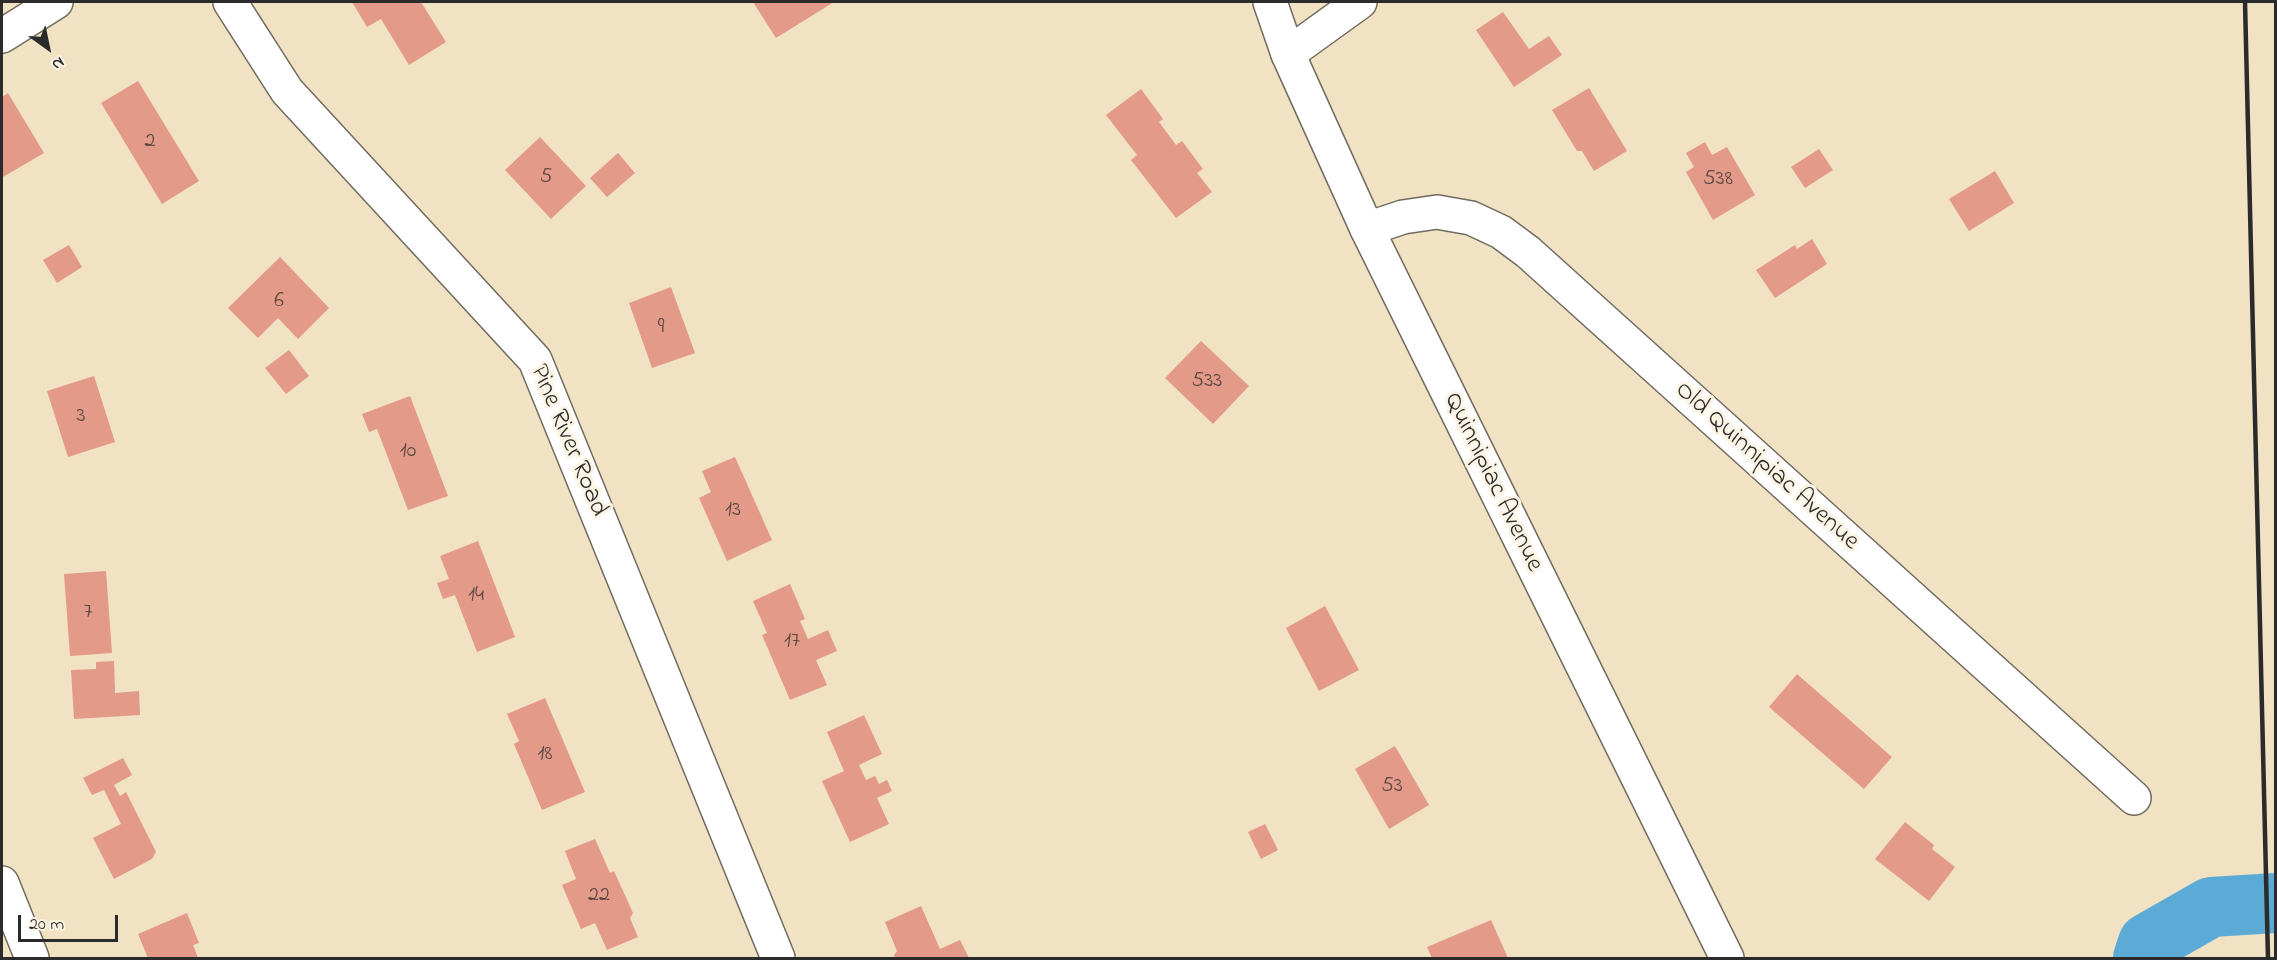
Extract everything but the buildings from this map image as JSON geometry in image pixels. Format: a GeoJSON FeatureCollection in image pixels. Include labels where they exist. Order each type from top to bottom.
{"type":"FeatureCollection","features":[{"type":"Feature","properties":{"kind":"street"},"geometry":{"type":"LineString","coordinates":[[2,36],[56,2]]}},
{"type":"Feature","properties":{"kind":"street","name":"Pine River Road"},"geometry":{"type":"LineString","coordinates":[[230,2],[287,91],[535,360],[778,958]]}},
{"type":"Feature","properties":{"kind":"street","name":"Quinnipiac Avenue"},"geometry":{"type":"LineString","coordinates":[[1270,2],[1288,54],[1367,229],[1727,958]]}},
{"type":"Feature","properties":{"kind":"street"},"geometry":{"type":"LineString","coordinates":[[1288,54],[1360,2]]}},
{"type":"Feature","properties":{"kind":"street","name":"Old Quinnipiac Avenue"},"geometry":{"type":"LineString","coordinates":[[1367,229],[1403,217],[1437,212],[1472,218],[1501,232],[1537,260],[2134,798]]}},
{"type":"Feature","properties":{"kind":"street"},"geometry":{"type":"LineString","coordinates":[[2,883],[32,958]]}},
{"type":"Feature","properties":{"kind":"waterway"},"geometry":{"type":"LineString","coordinates":[[2143,958],[2148,943],[2211,907],[2276,903]]}},
{"type":"Feature","properties":{"kind":"railway"},"geometry":{"type":"LineString","coordinates":[[2245,2],[2268,958]]}}]}
